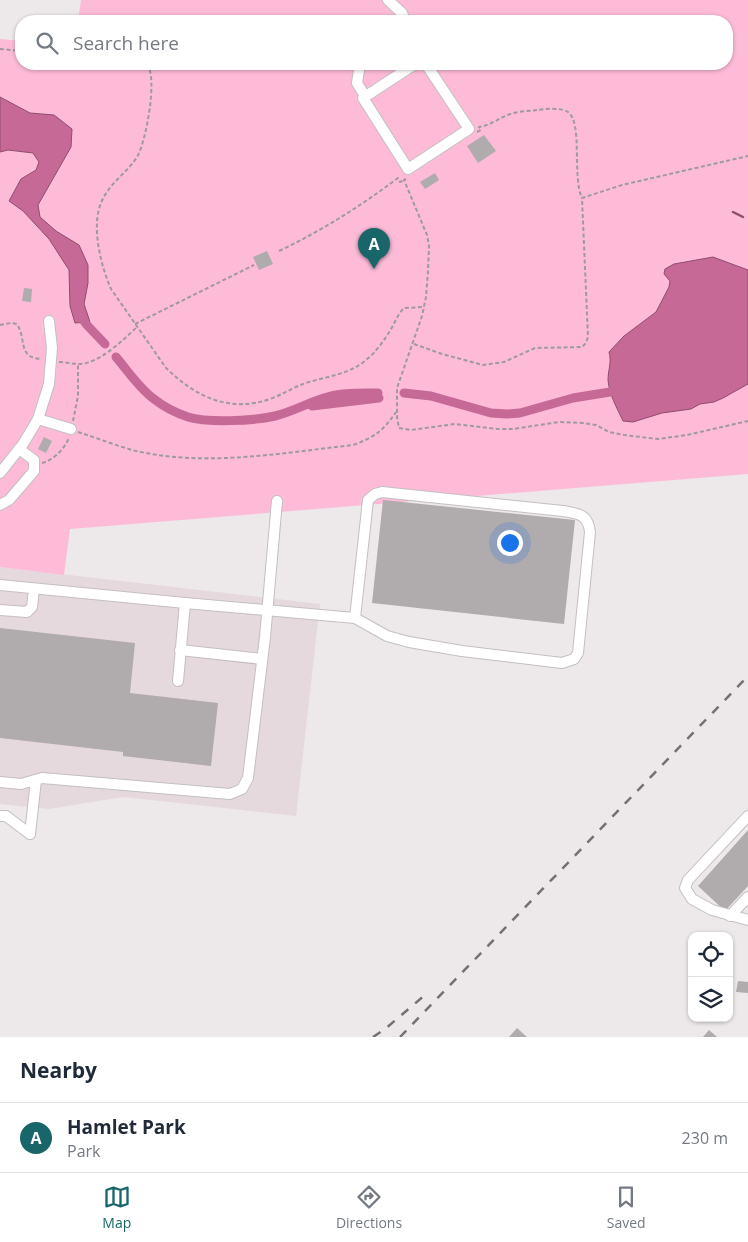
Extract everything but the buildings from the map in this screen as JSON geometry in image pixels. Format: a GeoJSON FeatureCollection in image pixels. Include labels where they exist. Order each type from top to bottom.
{"type":"FeatureCollection","features":[{"type":"Feature","properties":{"kind":"street"},"geometry":{"type":"LineString","coordinates":[[388,0],[403,15]]}},
{"type":"Feature","properties":{"kind":"street"},"geometry":{"type":"LineString","coordinates":[[359,70],[357,84],[366,96]]}},
{"type":"Feature","properties":{"kind":"street"},"geometry":{"type":"LineString","coordinates":[[407,70],[362,98],[408,169],[471,132],[430,70]]}},
{"type":"Feature","properties":{"kind":"street"},"geometry":{"type":"LineString","coordinates":[[0,473],[19,449],[38,419],[49,384],[52,348],[49,321]]}},
{"type":"Feature","properties":{"kind":"street"},"geometry":{"type":"LineString","coordinates":[[38,419],[71,429]]}},
{"type":"Feature","properties":{"kind":"street"},"geometry":{"type":"LineString","coordinates":[[0,505],[9,500],[34,472],[34,460],[19,449]]}},
{"type":"Feature","properties":{"kind":"street"},"geometry":{"type":"LineString","coordinates":[[0,585],[355,618],[387,636],[409,642],[462,651],[562,663],[574,660],[578,653],[590,532],[589,524],[581,514],[563,511],[382,492],[375,494],[368,500],[355,618]]}},
{"type":"Feature","properties":{"kind":"street"},"geometry":{"type":"LineString","coordinates":[[0,782],[21,784],[42,778],[230,794],[242,789],[248,778],[262,659],[277,501]]}},
{"type":"Feature","properties":{"kind":"street"},"geometry":{"type":"LineString","coordinates":[[0,610],[27,612],[32,607],[34,588]]}},
{"type":"Feature","properties":{"kind":"street"},"geometry":{"type":"LineString","coordinates":[[178,681],[185,603]]}},
{"type":"Feature","properties":{"kind":"street"},"geometry":{"type":"LineString","coordinates":[[180,650],[262,659]]}},
{"type":"Feature","properties":{"kind":"street"},"geometry":{"type":"LineString","coordinates":[[0,816],[6,816],[30,834],[36,780]]}},
{"type":"Feature","properties":{"kind":"street"},"geometry":{"type":"LineString","coordinates":[[748,816],[688,880],[685,888],[692,899],[712,910],[748,920]]}},
{"type":"Feature","properties":{"kind":"street"},"geometry":{"type":"LineString","coordinates":[[730,916],[748,896]]}},
{"type":"Feature","properties":{"kind":"path"},"geometry":{"type":"LineString","coordinates":[[0,49],[15,50]]}},
{"type":"Feature","properties":{"kind":"path"},"geometry":{"type":"LineString","coordinates":[[151,70],[150,115],[140,148],[136,157],[109,188],[101,203],[98,217],[98,238],[105,275],[111,289],[166,368],[190,389],[215,400],[236,404],[267,400],[307,382],[341,374],[365,362],[377,349],[404,308],[409,306],[424,307]]}},
{"type":"Feature","properties":{"kind":"path"},"geometry":{"type":"LineString","coordinates":[[414,344],[483,365],[504,362],[535,348],[582,347],[588,337],[582,198],[577,183],[574,120],[568,112],[544,109],[514,113],[502,117],[488,126],[479,127],[481,130],[471,132]]}},
{"type":"Feature","properties":{"kind":"path"},"geometry":{"type":"LineString","coordinates":[[582,198],[622,186],[748,156]]}},
{"type":"Feature","properties":{"kind":"path"},"geometry":{"type":"LineString","coordinates":[[279,251],[346,216],[398,178],[400,182],[412,175]]}},
{"type":"Feature","properties":{"kind":"path"},"geometry":{"type":"LineString","coordinates":[[404,180],[427,235],[429,246],[424,307],[414,344],[397,388],[397,424],[399,428],[404,430],[455,424],[513,429],[559,422],[583,423],[596,425],[609,432],[658,439],[687,435],[748,421]]}},
{"type":"Feature","properties":{"kind":"path"},"geometry":{"type":"LineString","coordinates":[[135,324],[254,265]]}},
{"type":"Feature","properties":{"kind":"path"},"geometry":{"type":"LineString","coordinates":[[0,325],[11,322],[17,324],[25,353],[29,357],[36,359]]}},
{"type":"Feature","properties":{"kind":"path"},"geometry":{"type":"LineString","coordinates":[[66,362],[84,363],[105,354],[138,327]]}},
{"type":"Feature","properties":{"kind":"path"},"geometry":{"type":"LineString","coordinates":[[71,429],[136,451],[177,457],[214,459],[353,445],[371,438],[385,428],[397,411]]}},
{"type":"Feature","properties":{"kind":"shaded area"},"geometry":{"type":"Polygon","coordinates":[[[81,0],[748,0],[748,474],[70,529],[64,575],[0,567],[0,39],[15,40],[15,70],[733,70],[733,15],[79,15],[81,0]]]}},
{"type":"Feature","properties":{"kind":"shaded area"},"geometry":{"type":"Polygon","coordinates":[[[0,97],[30,113],[54,115],[72,129],[71,147],[38,205],[40,217],[56,231],[79,245],[88,265],[88,283],[84,304],[90,322],[75,323],[70,306],[69,270],[49,239],[23,211],[9,201],[21,179],[36,170],[39,162],[33,153],[8,150],[0,152],[0,97]]]}},
{"type":"Feature","properties":{"kind":"shaded area"},"geometry":{"type":"Polygon","coordinates":[[[713,257],[748,270],[748,384],[714,402],[700,404],[691,409],[662,413],[633,422],[623,421],[610,390],[608,380],[609,352],[624,336],[656,312],[669,287],[670,281],[664,274],[665,269],[674,264],[713,257]]]}},
{"type":"Feature","properties":{"kind":"shaded area"},"geometry":{"type":"Polygon","coordinates":[[[0,567],[320,604],[296,816],[123,797],[49,809],[0,804],[0,567]]]}},
{"type":"Feature","properties":{"kind":"waterway"},"geometry":{"type":"LineString","coordinates":[[733,212],[743,217]]}},
{"type":"Feature","properties":{"kind":"waterway"},"geometry":{"type":"LineString","coordinates":[[80,315],[105,344]]}},
{"type":"Feature","properties":{"kind":"waterway"},"geometry":{"type":"LineString","coordinates":[[116,357],[139,385],[154,399],[175,412],[197,419],[231,421],[266,418],[335,395],[378,393]]}},
{"type":"Feature","properties":{"kind":"waterway"},"geometry":{"type":"LineString","coordinates":[[404,393],[431,396],[491,413],[507,414],[520,413],[573,398],[610,392]]}},
{"type":"Feature","properties":{"kind":"waterway"},"geometry":{"type":"LineString","coordinates":[[312,406],[379,398]]}},
{"type":"Feature","properties":{"kind":"railway"},"geometry":{"type":"LineString","coordinates":[[400,1037],[748,676]]}},
{"type":"Feature","properties":{"kind":"railway"},"geometry":{"type":"LineString","coordinates":[[373,1037],[425,995]]}},
{"type":"Feature","properties":{"kind":"place","name":"Hamlet Park"},"geometry":{"type":"Point","coordinates":[374,269]}}]}
